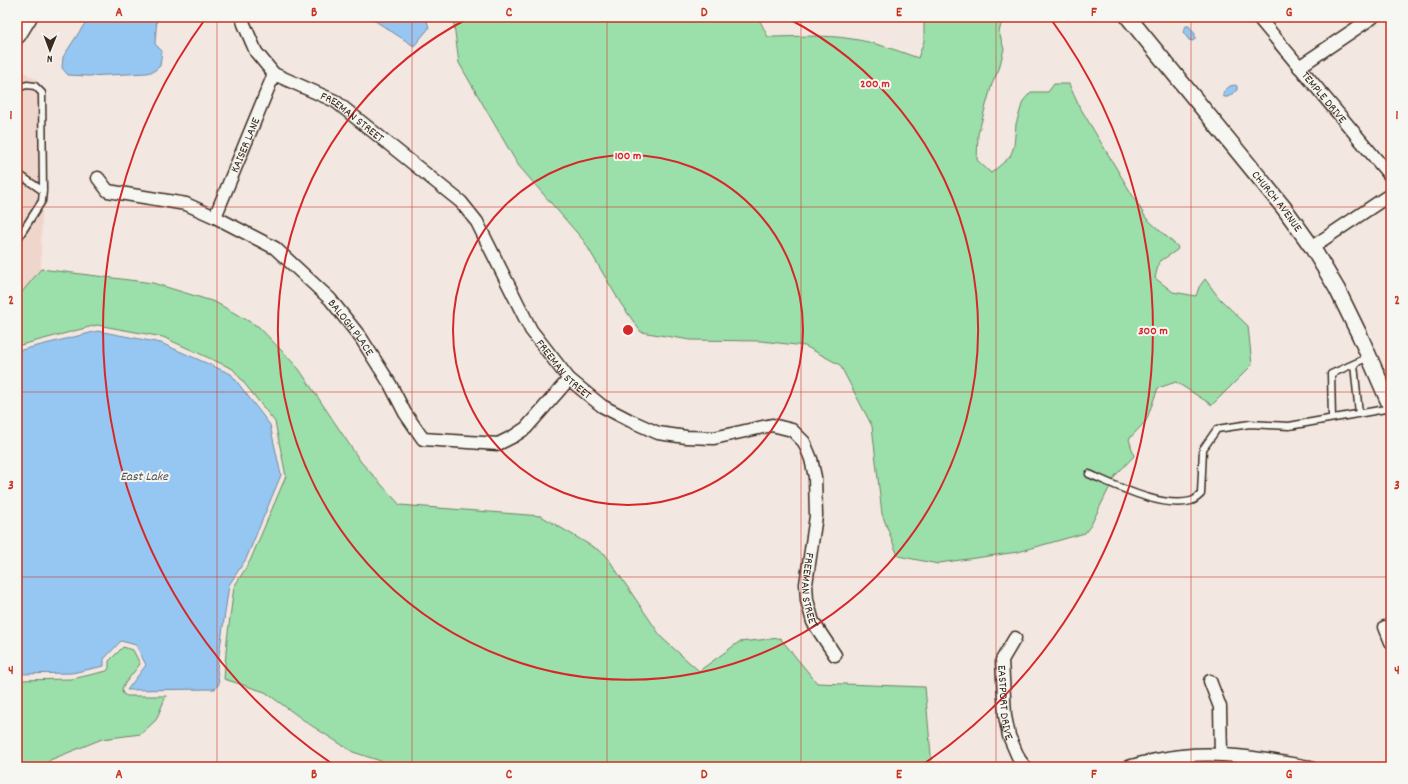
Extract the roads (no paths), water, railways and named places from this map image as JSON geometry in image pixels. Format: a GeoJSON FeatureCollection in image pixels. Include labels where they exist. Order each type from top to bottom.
{"type":"FeatureCollection","features":[{"type":"Feature","properties":{"kind":"main road"},"geometry":{"type":"LineString","coordinates":[[17,35],[28,17]]}},
{"type":"Feature","properties":{"kind":"street","name":"FREEMAN STREET"},"geometry":{"type":"LineString","coordinates":[[242,17],[256,52],[274,74],[335,101],[461,202],[478,222],[531,330],[569,380],[602,406],[636,424],[658,433],[686,437],[714,438],[772,425],[792,430],[804,442],[811,459],[815,477],[816,516],[806,584],[807,600],[813,622],[835,655]]}},
{"type":"Feature","properties":{"kind":"street","name":"CHURCH AVENUE"},"geometry":{"type":"LineString","coordinates":[[1128,17],[1284,208],[1312,247],[1337,289],[1391,407]]}},
{"type":"Feature","properties":{"kind":"street","name":"TEMPLE DRIVE"},"geometry":{"type":"LineString","coordinates":[[1258,17],[1391,177]]}},
{"type":"Feature","properties":{"kind":"street"},"geometry":{"type":"LineString","coordinates":[[1299,67],[1373,17]]}},
{"type":"Feature","properties":{"kind":"street","name":"KAISER LANE"},"geometry":{"type":"LineString","coordinates":[[215,217],[274,74]]}},
{"type":"Feature","properties":{"kind":"street","name":"BALOGH PLACE"},"geometry":{"type":"LineString","coordinates":[[98,178],[108,191],[186,204],[275,248],[330,299],[361,338],[390,384],[405,413],[423,439],[498,444],[526,428],[569,380]]}},
{"type":"Feature","properties":{"kind":"street"},"geometry":{"type":"LineString","coordinates":[[1312,247],[1391,194]]}},
{"type":"Feature","properties":{"kind":"street"},"geometry":{"type":"LineString","coordinates":[[1385,627],[1391,642]]}},
{"type":"Feature","properties":{"kind":"street","name":"EASTPORT DRIVE"},"geometry":{"type":"LineString","coordinates":[[1015,638],[1002,660],[1005,716],[1010,736],[1019,759],[1025,767]]}},
{"type":"Feature","properties":{"kind":"street"},"geometry":{"type":"LineString","coordinates":[[1210,681],[1220,707],[1221,755]]}},
{"type":"Feature","properties":{"kind":"street"},"geometry":{"type":"LineString","coordinates":[[1128,767],[1149,761],[1182,756],[1221,755],[1310,767]]}},
{"type":"Feature","properties":{"kind":"lane"},"geometry":{"type":"LineString","coordinates":[[17,88],[27,85],[35,86],[42,93],[43,191],[42,201],[17,240]]}},
{"type":"Feature","properties":{"kind":"lane"},"geometry":{"type":"LineString","coordinates":[[17,174],[43,191]]}},
{"type":"Feature","properties":{"kind":"lane"},"geometry":{"type":"LineString","coordinates":[[17,188],[23,178]]}},
{"type":"Feature","properties":{"kind":"lane"},"geometry":{"type":"LineString","coordinates":[[1332,418],[1332,374],[1369,357]]}},
{"type":"Feature","properties":{"kind":"lane"},"geometry":{"type":"LineString","coordinates":[[1354,364],[1359,414]]}},
{"type":"Feature","properties":{"kind":"lane"},"geometry":{"type":"LineString","coordinates":[[1089,474],[1143,496],[1177,503],[1192,501],[1201,494],[1203,449],[1217,429],[1250,424],[1289,426],[1391,407]]}},
{"type":"Feature","properties":{"kind":"water"},"geometry":{"type":"Polygon","coordinates":[[[89,17],[157,17],[155,44],[162,51],[160,66],[154,71],[147,73],[88,76],[68,75],[62,68],[63,57],[89,17]]]}},
{"type":"Feature","properties":{"kind":"water"},"geometry":{"type":"Polygon","coordinates":[[[369,17],[426,17],[429,28],[414,46],[369,17]]]}},
{"type":"Feature","properties":{"kind":"water"},"geometry":{"type":"Polygon","coordinates":[[[1186,26],[1189,26],[1195,34],[1195,39],[1193,41],[1189,40],[1183,32],[1186,26]]]}},
{"type":"Feature","properties":{"kind":"water"},"geometry":{"type":"Polygon","coordinates":[[[1230,86],[1237,86],[1237,90],[1228,97],[1224,97],[1223,92],[1230,86]]]}},
{"type":"Feature","properties":{"kind":"water","name":"East Lake"},"geometry":{"type":"Polygon","coordinates":[[[98,331],[161,343],[231,374],[270,425],[281,475],[246,559],[229,585],[217,669],[219,684],[215,689],[127,690],[146,665],[136,645],[121,641],[104,659],[104,666],[72,673],[17,674],[17,351],[98,331]]]}}]}
